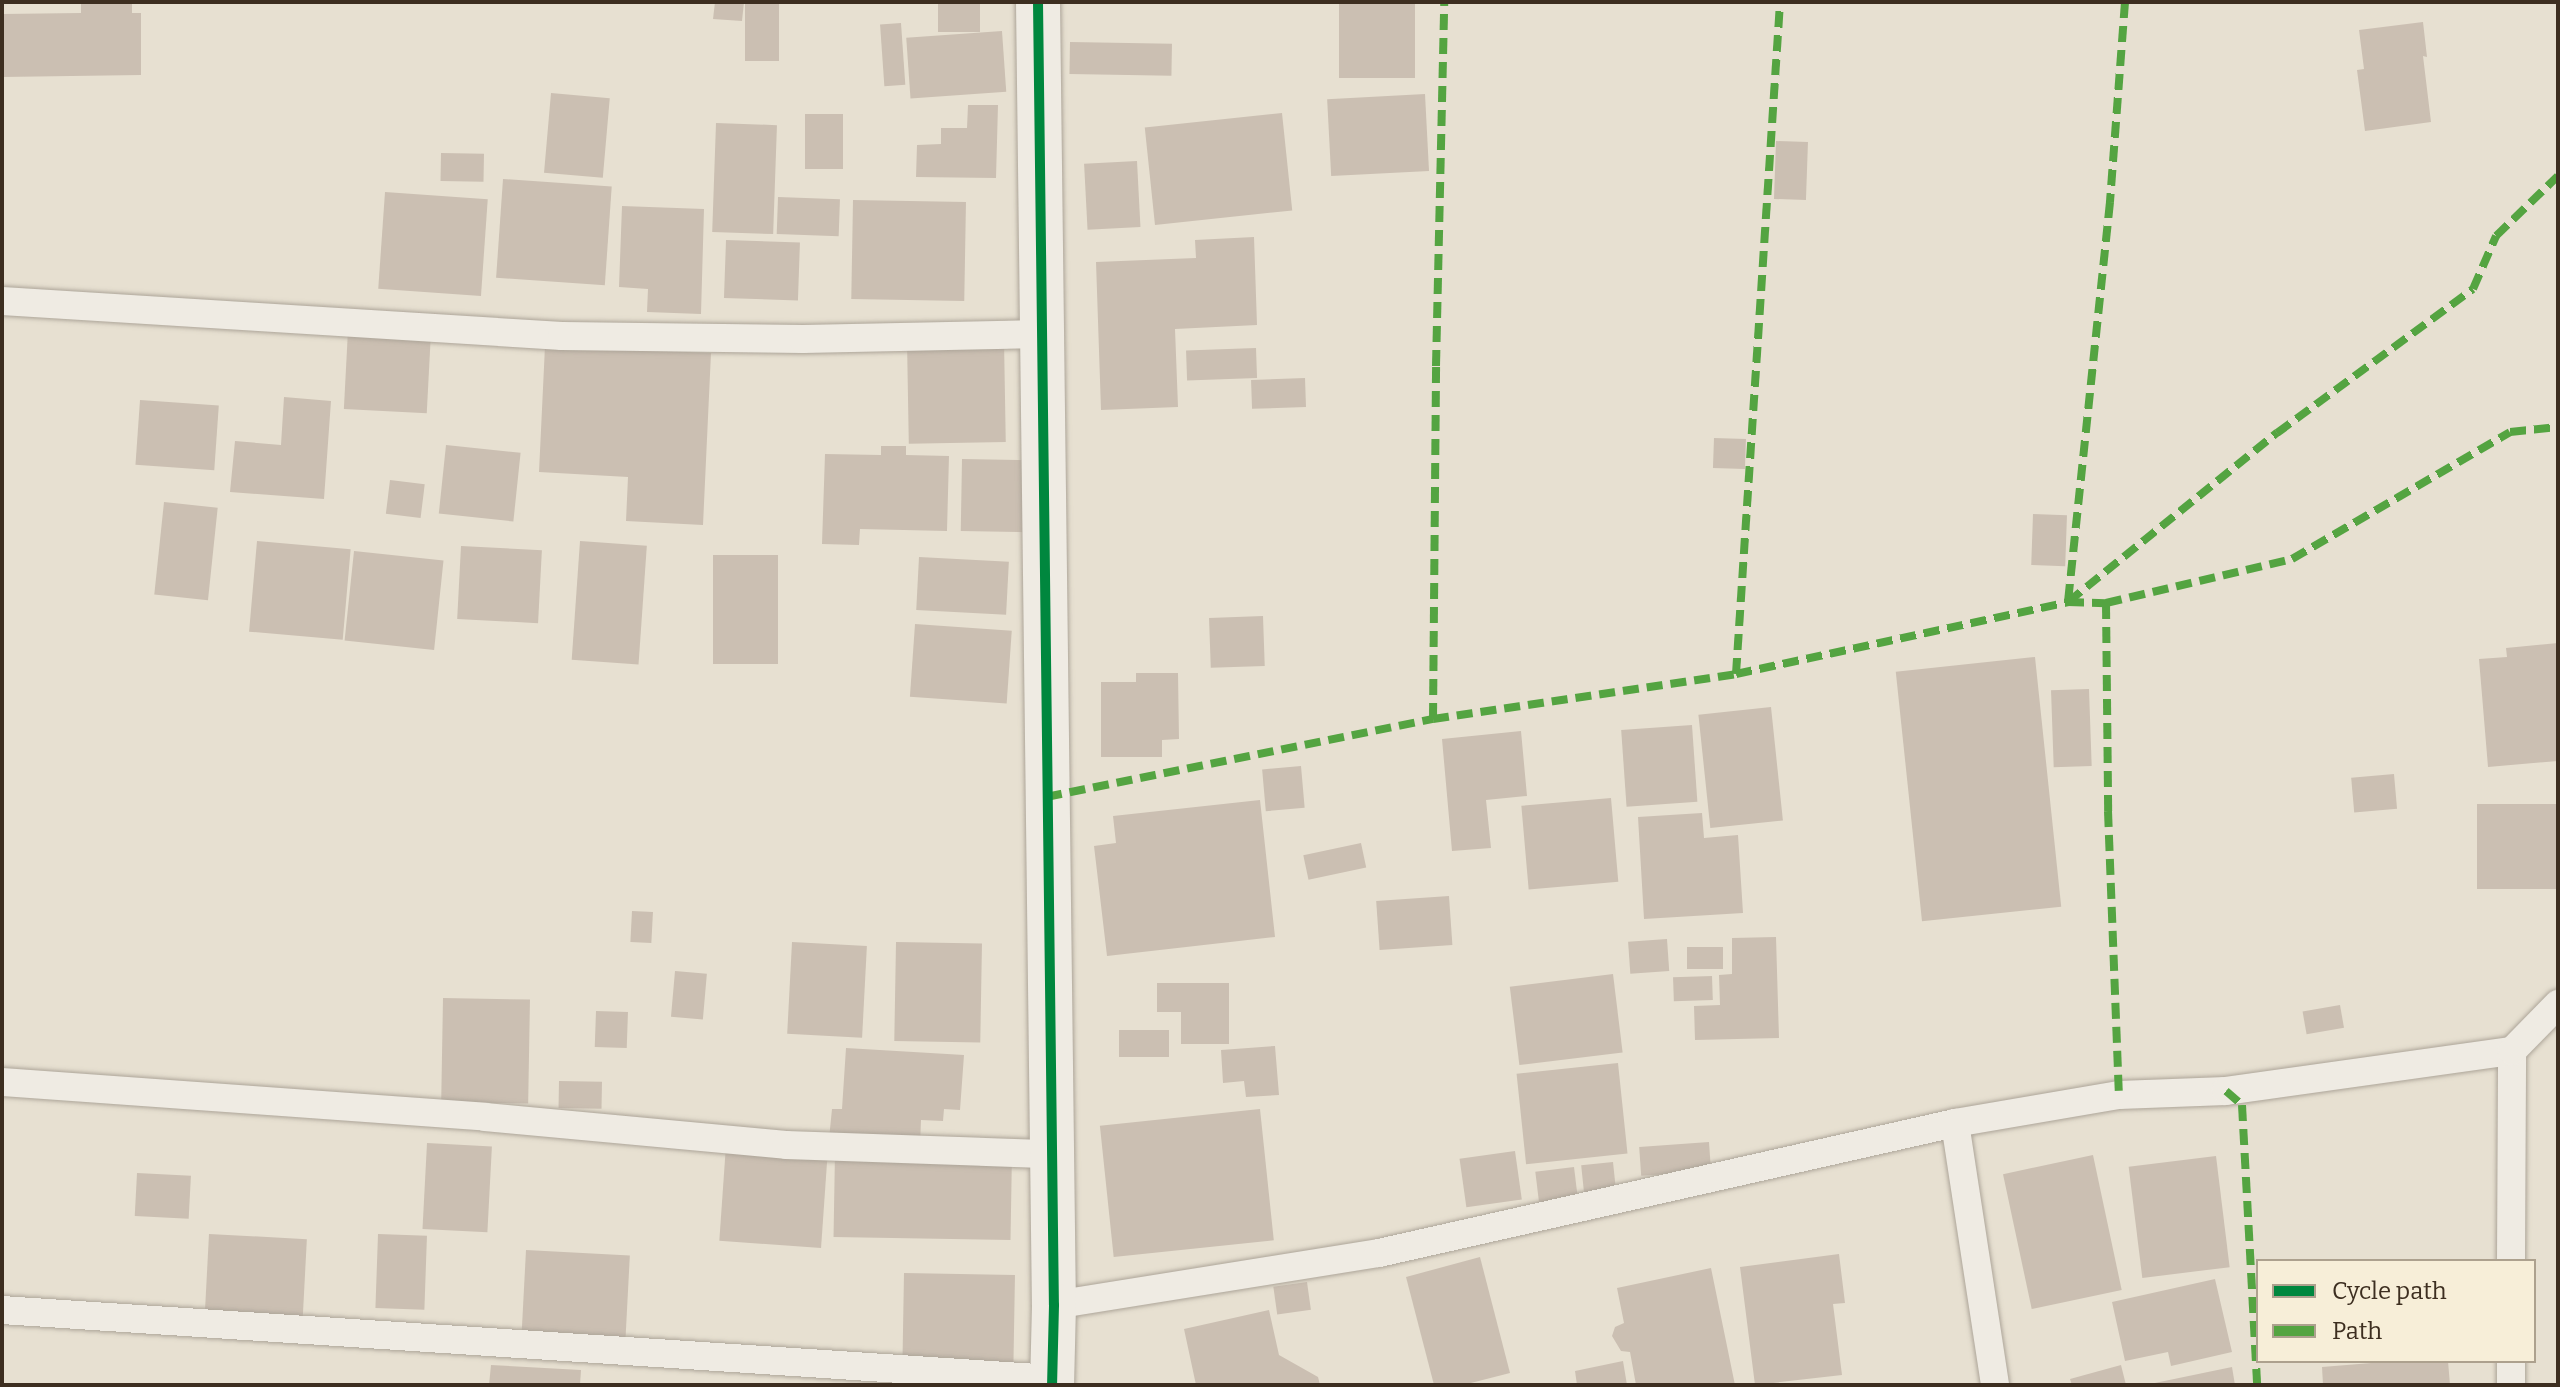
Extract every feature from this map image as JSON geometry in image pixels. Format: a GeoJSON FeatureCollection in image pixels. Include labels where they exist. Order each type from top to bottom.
{"type":"FeatureCollection","features":[{"type":"Feature","properties":{"kind":"street"},"geometry":{"type":"LineString","coordinates":[[1038,2],[1054,1305],[1052,1382]]}},
{"type":"Feature","properties":{"kind":"lane"},"geometry":{"type":"LineString","coordinates":[[2,301],[562,336],[803,339],[1040,334]]}},
{"type":"Feature","properties":{"kind":"lane"},"geometry":{"type":"LineString","coordinates":[[1054,1305],[1379,1253],[1955,1123],[2119,1095],[2226,1091],[2512,1051],[2558,1004]]}},
{"type":"Feature","properties":{"kind":"lane"},"geometry":{"type":"LineString","coordinates":[[2511,1259],[2512,1051]]}},
{"type":"Feature","properties":{"kind":"lane"},"geometry":{"type":"LineString","coordinates":[[2,1082],[485,1117],[786,1145],[1050,1154]]}},
{"type":"Feature","properties":{"kind":"lane"},"geometry":{"type":"LineString","coordinates":[[1955,1123],[1995,1385]]}},
{"type":"Feature","properties":{"kind":"lane"},"geometry":{"type":"LineString","coordinates":[[2,1310],[1052,1382]]}},
{"type":"Feature","properties":{"kind":"lane"},"geometry":{"type":"LineString","coordinates":[[2511,1363],[2511,1385]]}},
{"type":"Feature","properties":{"kind":"building"},"geometry":{"type":"Polygon","coordinates":[[[715,2],[744,2],[742,21],[713,19],[715,2]]]}},
{"type":"Feature","properties":{"kind":"building"},"geometry":{"type":"Polygon","coordinates":[[[745,2],[779,2],[779,61],[745,61],[745,2]]]}},
{"type":"Feature","properties":{"kind":"building"},"geometry":{"type":"Polygon","coordinates":[[[938,2],[980,2],[980,32],[938,32],[938,2]]]}},
{"type":"Feature","properties":{"kind":"building"},"geometry":{"type":"Polygon","coordinates":[[[1339,2],[1415,2],[1415,78],[1339,78],[1339,2]]]}},
{"type":"Feature","properties":{"kind":"building"},"geometry":{"type":"Polygon","coordinates":[[[132,3],[132,13],[141,13],[141,75],[2,77],[2,14],[81,13],[81,4],[132,3]]]}},
{"type":"Feature","properties":{"kind":"building"},"geometry":{"type":"Polygon","coordinates":[[[2423,22],[2427,57],[2423,56],[2431,122],[2365,131],[2357,70],[2364,69],[2359,30],[2423,22]]]}},
{"type":"Feature","properties":{"kind":"building"},"geometry":{"type":"Polygon","coordinates":[[[901,23],[905,85],[884,86],[880,24],[901,23]]]}},
{"type":"Feature","properties":{"kind":"building"},"geometry":{"type":"Polygon","coordinates":[[[1002,31],[1006,92],[910,99],[906,38],[1002,31]]]}},
{"type":"Feature","properties":{"kind":"building"},"geometry":{"type":"Polygon","coordinates":[[[1070,42],[1172,44],[1171,76],[1069,74],[1070,42]]]}},
{"type":"Feature","properties":{"kind":"building"},"geometry":{"type":"Polygon","coordinates":[[[551,93],[610,98],[603,178],[544,173],[551,93]]]}},
{"type":"Feature","properties":{"kind":"building"},"geometry":{"type":"Polygon","coordinates":[[[1425,94],[1429,171],[1331,176],[1327,99],[1425,94]]]}},
{"type":"Feature","properties":{"kind":"building"},"geometry":{"type":"Polygon","coordinates":[[[968,105],[998,105],[996,178],[916,177],[917,145],[941,144],[941,128],[967,128],[968,105]]]}},
{"type":"Feature","properties":{"kind":"building"},"geometry":{"type":"Polygon","coordinates":[[[1282,113],[1292,210],[1155,225],[1145,127],[1282,113]]]}},
{"type":"Feature","properties":{"kind":"building"},"geometry":{"type":"Polygon","coordinates":[[[805,114],[843,114],[843,169],[805,169],[805,114]]]}},
{"type":"Feature","properties":{"kind":"building"},"geometry":{"type":"Polygon","coordinates":[[[716,123],[777,125],[773,234],[712,232],[716,123]]]}},
{"type":"Feature","properties":{"kind":"building"},"geometry":{"type":"Polygon","coordinates":[[[1776,141],[1808,142],[1806,200],[1774,199],[1776,141]]]}},
{"type":"Feature","properties":{"kind":"building"},"geometry":{"type":"Polygon","coordinates":[[[441,153],[484,154],[484,182],[441,181],[441,153]]]}},
{"type":"Feature","properties":{"kind":"building"},"geometry":{"type":"Polygon","coordinates":[[[1137,161],[1140,227],[1088,230],[1084,164],[1137,161]]]}},
{"type":"Feature","properties":{"kind":"building"},"geometry":{"type":"Polygon","coordinates":[[[503,179],[612,187],[605,285],[496,278],[503,179]]]}},
{"type":"Feature","properties":{"kind":"building"},"geometry":{"type":"Polygon","coordinates":[[[385,192],[488,199],[481,296],[378,289],[385,192]]]}},
{"type":"Feature","properties":{"kind":"building"},"geometry":{"type":"Polygon","coordinates":[[[778,197],[840,199],[839,236],[777,234],[778,197]]]}},
{"type":"Feature","properties":{"kind":"building"},"geometry":{"type":"Polygon","coordinates":[[[853,200],[966,202],[964,301],[851,299],[853,200]]]}},
{"type":"Feature","properties":{"kind":"building"},"geometry":{"type":"Polygon","coordinates":[[[622,206],[704,209],[701,314],[647,312],[648,289],[619,287],[622,206]]]}},
{"type":"Feature","properties":{"kind":"building"},"geometry":{"type":"Polygon","coordinates":[[[1254,237],[1257,325],[1175,329],[1178,407],[1101,410],[1096,262],[1196,258],[1195,240],[1254,237]]]}},
{"type":"Feature","properties":{"kind":"building"},"geometry":{"type":"Polygon","coordinates":[[[726,240],[800,243],[798,301],[724,298],[726,240]]]}},
{"type":"Feature","properties":{"kind":"building"},"geometry":{"type":"Polygon","coordinates":[[[348,330],[431,334],[427,413],[344,409],[348,330]]]}},
{"type":"Feature","properties":{"kind":"building"},"geometry":{"type":"Polygon","coordinates":[[[1004,340],[1006,442],[909,444],[907,342],[1004,340]]]}},
{"type":"Feature","properties":{"kind":"building"},"geometry":{"type":"Polygon","coordinates":[[[545,346],[711,353],[703,525],[626,521],[628,477],[539,472],[545,346]]]}},
{"type":"Feature","properties":{"kind":"building"},"geometry":{"type":"Polygon","coordinates":[[[1256,348],[1257,378],[1187,380],[1186,350],[1256,348]]]}},
{"type":"Feature","properties":{"kind":"building"},"geometry":{"type":"Polygon","coordinates":[[[1305,378],[1306,407],[1252,409],[1251,380],[1305,378]]]}},
{"type":"Feature","properties":{"kind":"building"},"geometry":{"type":"Polygon","coordinates":[[[284,397],[331,401],[324,499],[230,492],[235,441],[281,445],[284,397]]]}},
{"type":"Feature","properties":{"kind":"building"},"geometry":{"type":"Polygon","coordinates":[[[140,400],[219,406],[214,470],[135,465],[140,400]]]}},
{"type":"Feature","properties":{"kind":"building"},"geometry":{"type":"Polygon","coordinates":[[[1714,438],[1746,439],[1745,469],[1713,468],[1714,438]]]}},
{"type":"Feature","properties":{"kind":"building"},"geometry":{"type":"Polygon","coordinates":[[[446,445],[521,453],[513,521],[439,514],[446,445]]]}},
{"type":"Feature","properties":{"kind":"building"},"geometry":{"type":"Polygon","coordinates":[[[881,446],[906,446],[906,455],[949,456],[947,531],[860,529],[859,545],[822,544],[825,454],[881,455],[881,446]]]}},
{"type":"Feature","properties":{"kind":"building"},"geometry":{"type":"Polygon","coordinates":[[[962,459],[1039,460],[1038,532],[961,531],[962,459]]]}},
{"type":"Feature","properties":{"kind":"building"},"geometry":{"type":"Polygon","coordinates":[[[390,480],[425,484],[421,518],[386,514],[390,480]]]}},
{"type":"Feature","properties":{"kind":"building"},"geometry":{"type":"Polygon","coordinates":[[[164,502],[218,508],[208,600],[154,594],[164,502]]]}},
{"type":"Feature","properties":{"kind":"building"},"geometry":{"type":"Polygon","coordinates":[[[2033,514],[2067,515],[2065,566],[2031,565],[2033,514]]]}},
{"type":"Feature","properties":{"kind":"building"},"geometry":{"type":"Polygon","coordinates":[[[257,541],[351,549],[343,640],[249,632],[257,541]]]}},
{"type":"Feature","properties":{"kind":"building"},"geometry":{"type":"Polygon","coordinates":[[[580,541],[647,546],[639,664],[572,660],[580,541]]]}},
{"type":"Feature","properties":{"kind":"building"},"geometry":{"type":"Polygon","coordinates":[[[461,546],[542,550],[538,623],[457,619],[461,546]]]}},
{"type":"Feature","properties":{"kind":"building"},"geometry":{"type":"Polygon","coordinates":[[[354,551],[444,560],[434,650],[345,641],[354,551]]]}},
{"type":"Feature","properties":{"kind":"building"},"geometry":{"type":"Polygon","coordinates":[[[713,555],[778,555],[778,664],[713,664],[713,555]]]}},
{"type":"Feature","properties":{"kind":"building"},"geometry":{"type":"Polygon","coordinates":[[[919,557],[1009,562],[1006,615],[916,610],[919,557]]]}},
{"type":"Feature","properties":{"kind":"building"},"geometry":{"type":"Polygon","coordinates":[[[1263,616],[1265,666],[1211,668],[1209,618],[1263,616]]]}},
{"type":"Feature","properties":{"kind":"building"},"geometry":{"type":"Polygon","coordinates":[[[915,624],[1012,631],[1007,704],[910,697],[915,624]]]}},
{"type":"Feature","properties":{"kind":"building"},"geometry":{"type":"Polygon","coordinates":[[[2558,643],[2558,761],[2488,767],[2479,659],[2507,657],[2506,648],[2558,643]]]}},
{"type":"Feature","properties":{"kind":"building"},"geometry":{"type":"Polygon","coordinates":[[[2035,657],[2061,907],[1922,921],[1896,672],[2035,657]]]}},
{"type":"Feature","properties":{"kind":"building"},"geometry":{"type":"Polygon","coordinates":[[[1136,673],[1178,673],[1179,739],[1162,740],[1162,757],[1101,757],[1101,682],[1136,682],[1136,673]]]}},
{"type":"Feature","properties":{"kind":"building"},"geometry":{"type":"Polygon","coordinates":[[[2089,689],[2092,766],[2054,767],[2051,690],[2089,689]]]}},
{"type":"Feature","properties":{"kind":"building"},"geometry":{"type":"Polygon","coordinates":[[[1771,707],[1783,820],[1710,828],[1698,715],[1771,707]]]}},
{"type":"Feature","properties":{"kind":"building"},"geometry":{"type":"Polygon","coordinates":[[[1692,725],[1697,802],[1627,807],[1621,730],[1692,725]]]}},
{"type":"Feature","properties":{"kind":"building"},"geometry":{"type":"Polygon","coordinates":[[[1521,731],[1527,796],[1486,800],[1491,848],[1452,851],[1442,739],[1521,731]]]}},
{"type":"Feature","properties":{"kind":"building"},"geometry":{"type":"Polygon","coordinates":[[[1301,766],[1305,808],[1266,811],[1262,769],[1301,766]]]}},
{"type":"Feature","properties":{"kind":"building"},"geometry":{"type":"Polygon","coordinates":[[[2394,774],[2397,809],[2354,813],[2351,778],[2394,774]]]}},
{"type":"Feature","properties":{"kind":"building"},"geometry":{"type":"Polygon","coordinates":[[[1611,798],[1618,882],[1529,890],[1521,806],[1611,798]]]}},
{"type":"Feature","properties":{"kind":"building"},"geometry":{"type":"Polygon","coordinates":[[[1260,800],[1275,937],[1107,956],[1094,846],[1116,843],[1113,816],[1260,800]]]}},
{"type":"Feature","properties":{"kind":"building"},"geometry":{"type":"Polygon","coordinates":[[[2477,804],[2558,804],[2558,889],[2477,889],[2477,804]]]}},
{"type":"Feature","properties":{"kind":"building"},"geometry":{"type":"Polygon","coordinates":[[[1702,813],[1704,838],[1738,835],[1743,913],[1644,919],[1638,817],[1702,813]]]}},
{"type":"Feature","properties":{"kind":"building"},"geometry":{"type":"Polygon","coordinates":[[[1361,843],[1366,867],[1308,880],[1303,855],[1361,843]]]}},
{"type":"Feature","properties":{"kind":"building"},"geometry":{"type":"Polygon","coordinates":[[[1449,896],[1452,945],[1380,950],[1376,901],[1449,896]]]}},
{"type":"Feature","properties":{"kind":"building"},"geometry":{"type":"Polygon","coordinates":[[[632,911],[653,912],[651,943],[630,942],[632,911]]]}},
{"type":"Feature","properties":{"kind":"building"},"geometry":{"type":"Polygon","coordinates":[[[1776,937],[1779,1038],[1695,1040],[1694,1006],[1720,1005],[1719,975],[1732,974],[1732,938],[1776,937]]]}},
{"type":"Feature","properties":{"kind":"building"},"geometry":{"type":"Polygon","coordinates":[[[1667,939],[1669,971],[1630,974],[1628,942],[1667,939]]]}},
{"type":"Feature","properties":{"kind":"building"},"geometry":{"type":"Polygon","coordinates":[[[792,942],[867,946],[862,1038],[787,1034],[792,942]]]}},
{"type":"Feature","properties":{"kind":"building"},"geometry":{"type":"Polygon","coordinates":[[[896,942],[982,944],[980,1042],[894,1041],[896,942]]]}},
{"type":"Feature","properties":{"kind":"building"},"geometry":{"type":"Polygon","coordinates":[[[1687,947],[1723,947],[1723,969],[1687,969],[1687,947]]]}},
{"type":"Feature","properties":{"kind":"building"},"geometry":{"type":"Polygon","coordinates":[[[675,971],[707,974],[703,1020],[671,1017],[675,971]]]}},
{"type":"Feature","properties":{"kind":"building"},"geometry":{"type":"Polygon","coordinates":[[[1613,974],[1623,1052],[1519,1065],[1510,987],[1613,974]]]}},
{"type":"Feature","properties":{"kind":"building"},"geometry":{"type":"Polygon","coordinates":[[[1712,976],[1713,1000],[1674,1001],[1673,977],[1712,976]]]}},
{"type":"Feature","properties":{"kind":"building"},"geometry":{"type":"Polygon","coordinates":[[[1157,983],[1229,983],[1229,1044],[1181,1044],[1181,1012],[1157,1012],[1157,983]]]}},
{"type":"Feature","properties":{"kind":"building"},"geometry":{"type":"Polygon","coordinates":[[[443,998],[530,1000],[528,1104],[441,1102],[443,998]]]}},
{"type":"Feature","properties":{"kind":"building"},"geometry":{"type":"Polygon","coordinates":[[[2340,1005],[2344,1028],[2307,1034],[2303,1012],[2340,1005]]]}},
{"type":"Feature","properties":{"kind":"building"},"geometry":{"type":"Polygon","coordinates":[[[596,1011],[628,1012],[627,1048],[595,1047],[596,1011]]]}},
{"type":"Feature","properties":{"kind":"building"},"geometry":{"type":"Polygon","coordinates":[[[1119,1030],[1169,1030],[1169,1057],[1119,1057],[1119,1030]]]}},
{"type":"Feature","properties":{"kind":"building"},"geometry":{"type":"Polygon","coordinates":[[[1275,1046],[1279,1095],[1246,1097],[1244,1081],[1223,1083],[1221,1050],[1275,1046]]]}},
{"type":"Feature","properties":{"kind":"building"},"geometry":{"type":"Polygon","coordinates":[[[846,1048],[964,1055],[960,1110],[944,1109],[943,1121],[921,1120],[920,1145],[829,1139],[832,1109],[842,1109],[846,1048]]]}},
{"type":"Feature","properties":{"kind":"building"},"geometry":{"type":"Polygon","coordinates":[[[1618,1063],[1628,1154],[1526,1164],[1517,1074],[1618,1063]]]}},
{"type":"Feature","properties":{"kind":"building"},"geometry":{"type":"Polygon","coordinates":[[[559,1081],[602,1082],[602,1109],[559,1108],[559,1081]]]}},
{"type":"Feature","properties":{"kind":"building"},"geometry":{"type":"Polygon","coordinates":[[[1260,1109],[1274,1240],[1114,1257],[1100,1126],[1260,1109]]]}},
{"type":"Feature","properties":{"kind":"building"},"geometry":{"type":"Polygon","coordinates":[[[1709,1142],[1711,1171],[1641,1176],[1639,1147],[1709,1142]]]}},
{"type":"Feature","properties":{"kind":"building"},"geometry":{"type":"Polygon","coordinates":[[[427,1143],[492,1146],[487,1232],[422,1229],[427,1143]]]}},
{"type":"Feature","properties":{"kind":"building"},"geometry":{"type":"Polygon","coordinates":[[[726,1145],[828,1152],[821,1248],[719,1241],[726,1145]]]}},
{"type":"Feature","properties":{"kind":"building"},"geometry":{"type":"Polygon","coordinates":[[[1515,1151],[1522,1200],[1466,1207],[1460,1159],[1515,1151]]]}},
{"type":"Feature","properties":{"kind":"building"},"geometry":{"type":"Polygon","coordinates":[[[835,1152],[1012,1155],[1010,1240],[834,1237],[835,1152]]]}},
{"type":"Feature","properties":{"kind":"building"},"geometry":{"type":"Polygon","coordinates":[[[2093,1155],[2122,1290],[2032,1309],[2003,1174],[2093,1155]]]}},
{"type":"Feature","properties":{"kind":"building"},"geometry":{"type":"Polygon","coordinates":[[[2216,1156],[2230,1267],[2142,1278],[2129,1167],[2216,1156]]]}},
{"type":"Feature","properties":{"kind":"building"},"geometry":{"type":"Polygon","coordinates":[[[1613,1162],[1616,1192],[1584,1195],[1581,1165],[1613,1162]]]}},
{"type":"Feature","properties":{"kind":"building"},"geometry":{"type":"Polygon","coordinates":[[[1574,1167],[1578,1199],[1539,1204],[1535,1172],[1574,1167]]]}},
{"type":"Feature","properties":{"kind":"building"},"geometry":{"type":"Polygon","coordinates":[[[137,1173],[191,1176],[189,1219],[135,1216],[137,1173]]]}},
{"type":"Feature","properties":{"kind":"building"},"geometry":{"type":"Polygon","coordinates":[[[209,1234],[307,1239],[303,1322],[205,1317],[209,1234]]]}},
{"type":"Feature","properties":{"kind":"building"},"geometry":{"type":"Polygon","coordinates":[[[378,1234],[427,1236],[424,1310],[375,1308],[378,1234]]]}},
{"type":"Feature","properties":{"kind":"building"},"geometry":{"type":"Polygon","coordinates":[[[526,1250],[630,1255],[625,1349],[521,1344],[526,1250]]]}},
{"type":"Feature","properties":{"kind":"building"},"geometry":{"type":"Polygon","coordinates":[[[1839,1254],[1845,1303],[1833,1304],[1842,1375],[1755,1385],[1740,1267],[1839,1254]]]}},
{"type":"Feature","properties":{"kind":"building"},"geometry":{"type":"Polygon","coordinates":[[[1480,1257],[1510,1373],[1463,1385],[1434,1385],[1406,1277],[1480,1257]]]}},
{"type":"Feature","properties":{"kind":"building"},"geometry":{"type":"Polygon","coordinates":[[[1711,1268],[1735,1385],[1636,1385],[1630,1352],[1621,1351],[1612,1336],[1615,1327],[1624,1323],[1617,1288],[1711,1268]]]}},
{"type":"Feature","properties":{"kind":"building"},"geometry":{"type":"Polygon","coordinates":[[[904,1273],[1015,1275],[1013,1368],[902,1366],[904,1273]]]}},
{"type":"Feature","properties":{"kind":"building"},"geometry":{"type":"Polygon","coordinates":[[[2215,1279],[2232,1352],[2171,1366],[2168,1352],[2125,1361],[2112,1302],[2215,1279]]]}},
{"type":"Feature","properties":{"kind":"building"},"geometry":{"type":"Polygon","coordinates":[[[1307,1282],[1311,1310],[1277,1314],[1273,1287],[1307,1282]]]}},
{"type":"Feature","properties":{"kind":"building"},"geometry":{"type":"Polygon","coordinates":[[[1269,1310],[1279,1355],[1318,1377],[1320,1385],[1196,1385],[1184,1329],[1269,1310]]]}},
{"type":"Feature","properties":{"kind":"building"},"geometry":{"type":"Polygon","coordinates":[[[1623,1361],[1627,1385],[1577,1385],[1575,1371],[1623,1361]]]}},
{"type":"Feature","properties":{"kind":"building"},"geometry":{"type":"Polygon","coordinates":[[[2371,1363],[2448,1363],[2450,1385],[2323,1385],[2322,1367],[2371,1363]]]}},
{"type":"Feature","properties":{"kind":"building"},"geometry":{"type":"Polygon","coordinates":[[[491,1365],[581,1370],[580,1385],[489,1385],[491,1365]]]}},
{"type":"Feature","properties":{"kind":"building"},"geometry":{"type":"Polygon","coordinates":[[[2121,1365],[2126,1385],[2072,1385],[2070,1379],[2121,1365]]]}},
{"type":"Feature","properties":{"kind":"building"},"geometry":{"type":"Polygon","coordinates":[[[2232,1367],[2235,1385],[2150,1385],[2150,1384],[2232,1367]]]}},
{"type":"Feature","properties":{"kind":"marked path"},"geometry":{"type":"LineString","coordinates":[[1433,719],[1436,366],[1444,2]]}},
{"type":"Feature","properties":{"kind":"marked path"},"geometry":{"type":"LineString","coordinates":[[1736,674],[1780,2]]}},
{"type":"Feature","properties":{"kind":"marked path"},"geometry":{"type":"LineString","coordinates":[[2125,2],[2110,202],[2068,602],[2277,433],[2473,289],[2496,236],[2558,176]]}},
{"type":"Feature","properties":{"kind":"marked path"},"geometry":{"type":"LineString","coordinates":[[1046,797],[1433,719],[1736,674],[2068,602],[2106,603],[2292,559],[2510,432],[2558,427]]}},
{"type":"Feature","properties":{"kind":"marked path"},"geometry":{"type":"LineString","coordinates":[[2106,603],[2108,811],[2119,1095]]}},
{"type":"Feature","properties":{"kind":"marked path"},"geometry":{"type":"LineString","coordinates":[[2226,1091],[2242,1105],[2257,1385]]}},
{"type":"Feature","properties":{"kind":"cycle path"},"geometry":{"type":"LineString","coordinates":[[1038,2],[1054,1305],[1052,1385]]}}]}
